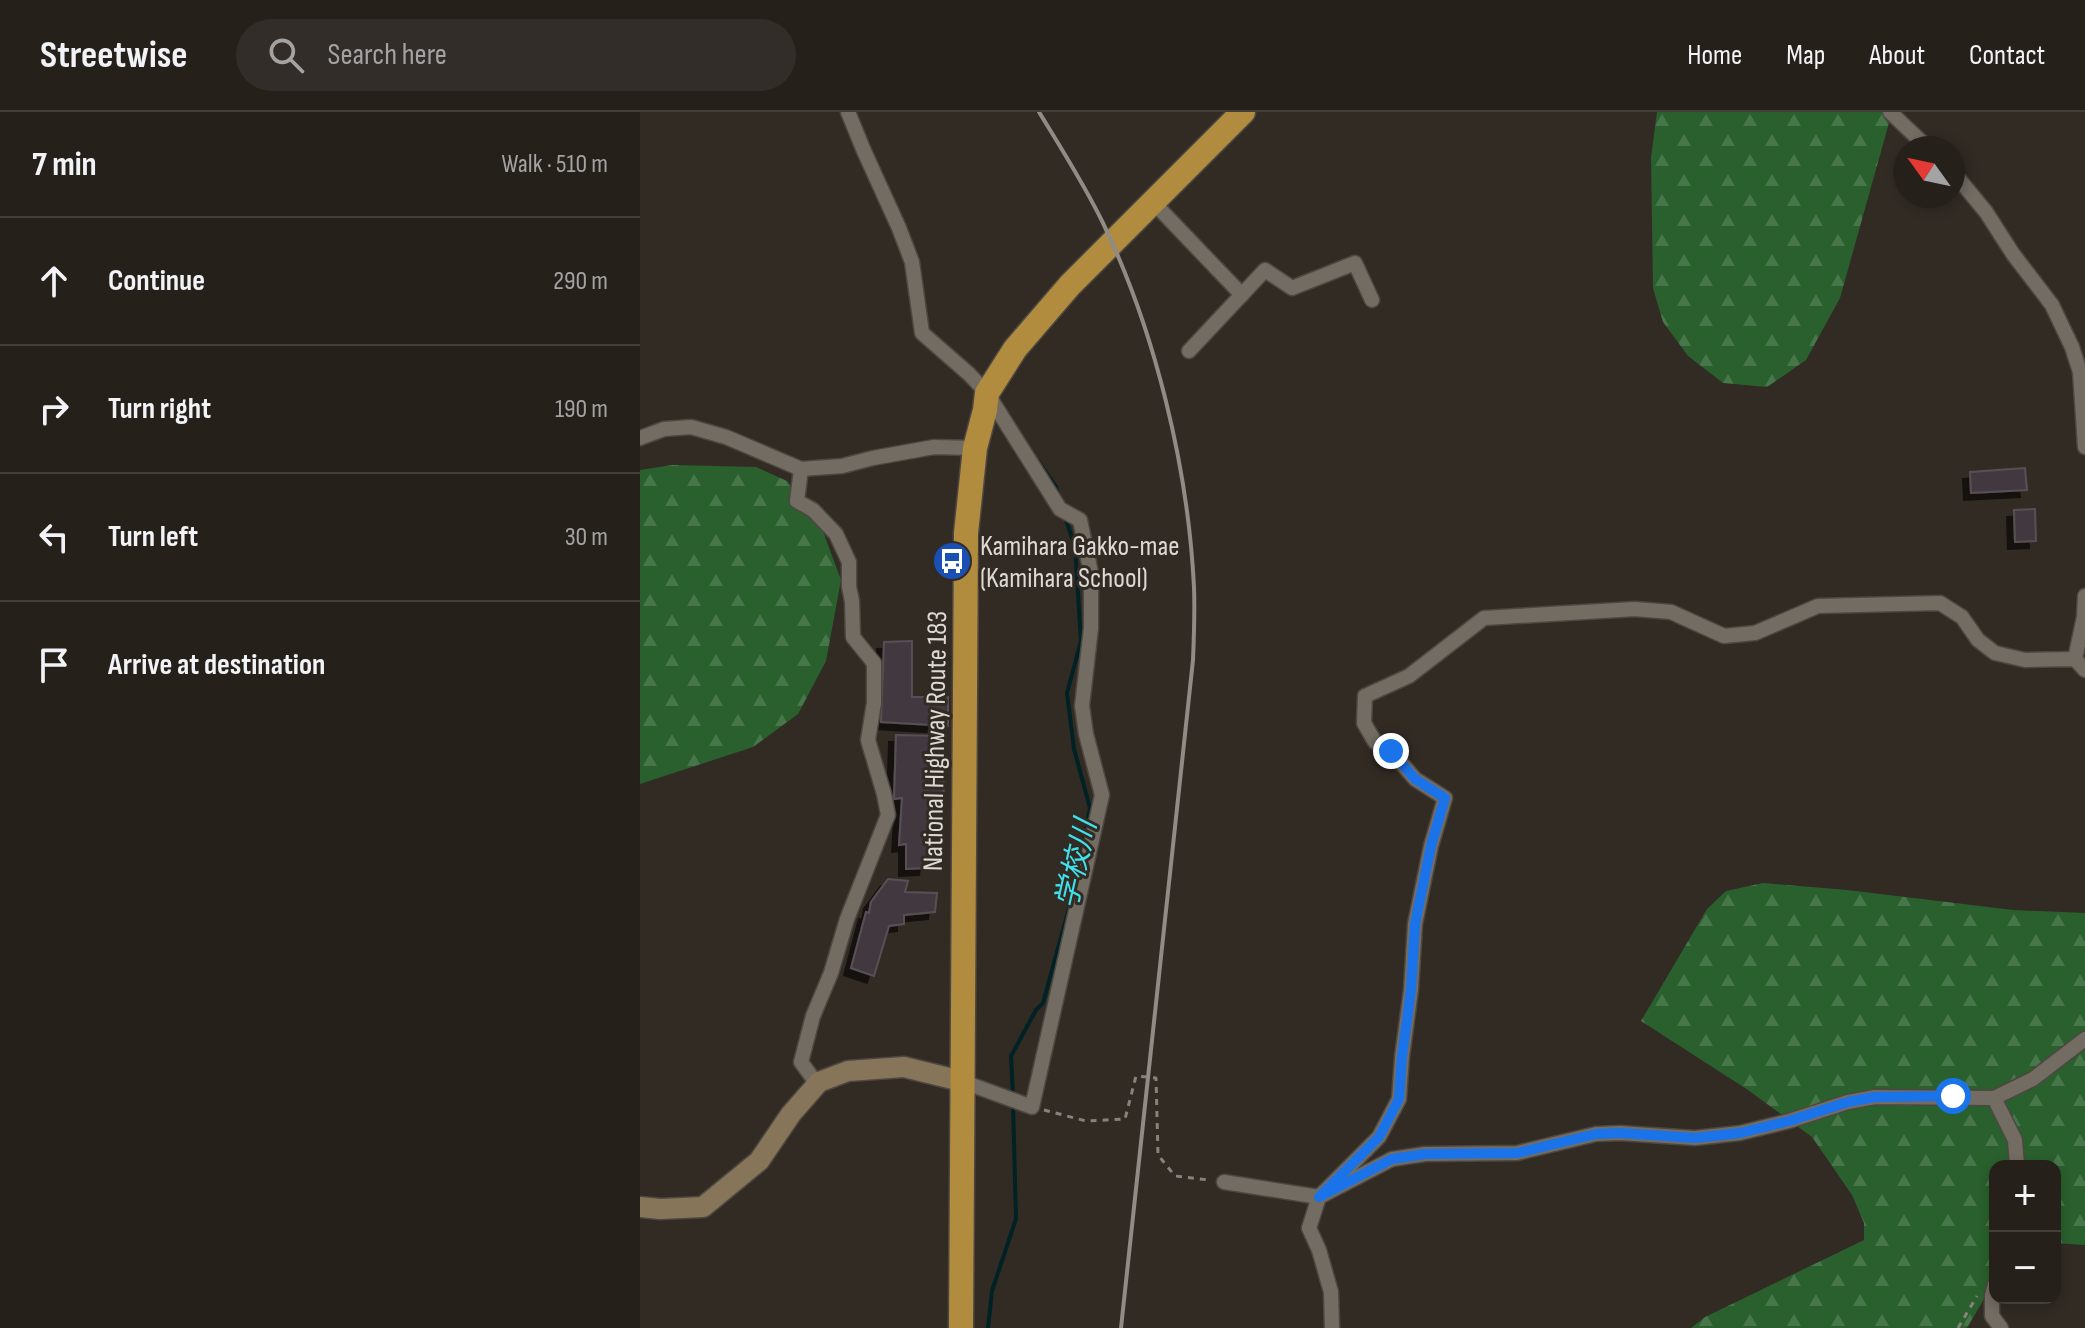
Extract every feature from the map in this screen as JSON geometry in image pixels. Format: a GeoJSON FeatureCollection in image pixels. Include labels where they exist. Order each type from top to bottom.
{"type":"FeatureCollection","features":[{"type":"Feature","properties":{"kind":"highway","name":"National Highway Route 183"},"geometry":{"type":"LineString","coordinates":[[961,1328],[966,533],[975,448],[987,393],[1015,349],[1070,285],[1243,112]]}},
{"type":"Feature","properties":{"kind":"street"},"geometry":{"type":"LineString","coordinates":[[640,1207],[703,1207],[759,1161],[791,1114],[817,1084],[848,1071],[904,1067],[961,1081],[1032,1107],[1102,795],[1082,706],[1091,628],[1091,573],[1080,520],[1060,509],[987,393],[922,333],[912,262],[848,112]]}},
{"type":"Feature","properties":{"kind":"street"},"geometry":{"type":"LineString","coordinates":[[1890,112],[1915,136]]}},
{"type":"Feature","properties":{"kind":"street"},"geometry":{"type":"LineString","coordinates":[[1965,187],[2052,305],[2072,347],[2080,372],[2085,447]]}},
{"type":"Feature","properties":{"kind":"street"},"geometry":{"type":"LineString","coordinates":[[1153,202],[1242,295]]}},
{"type":"Feature","properties":{"kind":"street"},"geometry":{"type":"LineString","coordinates":[[1189,351],[1265,270],[1292,288],[1355,263],[1372,300]]}},
{"type":"Feature","properties":{"kind":"street"},"geometry":{"type":"LineString","coordinates":[[640,438],[664,429],[691,427],[726,437],[801,469],[842,466],[934,447],[975,448]]}},
{"type":"Feature","properties":{"kind":"street"},"geometry":{"type":"LineString","coordinates":[[801,469],[797,501],[813,510],[836,534],[849,562],[853,637],[874,663],[874,703],[868,740],[888,815],[813,1016],[801,1062],[817,1084]]}},
{"type":"Feature","properties":{"kind":"street"},"geometry":{"type":"LineString","coordinates":[[1332,1328],[1331,1292],[1309,1228],[1319,1197],[1379,1137],[1399,1099],[1415,924],[1431,846],[1445,798],[1415,779],[1391,751],[1375,742],[1364,723],[1365,696],[1409,676],[1484,618],[1635,609],[1671,612],[1724,636],[1755,633],[1818,606],[1940,603],[1962,617],[1978,640],[1995,653],[2025,660],[2080,665],[2085,596]]}},
{"type":"Feature","properties":{"kind":"street"},"geometry":{"type":"LineString","coordinates":[[1224,1182],[1319,1197],[1392,1159],[1425,1154],[1517,1153],[1596,1134],[1695,1138],[1740,1133],[1875,1097],[1994,1098],[2033,1079],[2085,1039]]}},
{"type":"Feature","properties":{"kind":"street"},"geometry":{"type":"LineString","coordinates":[[1994,1098],[2015,1140],[2017,1160]]}},
{"type":"Feature","properties":{"kind":"street"},"geometry":{"type":"LineString","coordinates":[[1992,1304],[1992,1316],[2001,1328]]}},
{"type":"Feature","properties":{"kind":"path"},"geometry":{"type":"LineString","coordinates":[[1032,1107],[1086,1121],[1125,1119],[1136,1076],[1156,1078],[1158,1155],[1175,1176],[1224,1182]]}},
{"type":"Feature","properties":{"kind":"green space"},"geometry":{"type":"Polygon","coordinates":[[[1657,112],[1892,112],[1840,298],[1806,360],[1767,387],[1723,383],[1688,356],[1663,322],[1653,288],[1651,157],[1657,112]]]}},
{"type":"Feature","properties":{"kind":"green space"},"geometry":{"type":"Polygon","coordinates":[[[672,465],[756,467],[787,481],[817,515],[841,580],[826,661],[798,714],[753,747],[640,784],[640,470],[672,465]]]}},
{"type":"Feature","properties":{"kind":"green space"},"geometry":{"type":"Polygon","coordinates":[[[1763,883],[2013,910],[2085,913],[2085,1245],[2061,1243],[2061,1160],[1989,1160],[1989,1290],[1967,1328],[1691,1328],[1705,1317],[1864,1240],[1864,1223],[1852,1195],[1812,1137],[1748,1090],[1641,1021],[1707,909],[1726,891],[1763,883]]]}},
{"type":"Feature","properties":{"kind":"building"},"geometry":{"type":"Polygon","coordinates":[[[2025,468],[2027,490],[1971,493],[1970,472],[2025,468]]]}},
{"type":"Feature","properties":{"kind":"building"},"geometry":{"type":"Polygon","coordinates":[[[2035,509],[2036,541],[2015,542],[2014,510],[2035,509]]]}},
{"type":"Feature","properties":{"kind":"building"},"geometry":{"type":"Polygon","coordinates":[[[912,641],[912,697],[948,697],[948,726],[881,722],[884,642],[912,641]]]}},
{"type":"Feature","properties":{"kind":"building"},"geometry":{"type":"Polygon","coordinates":[[[896,735],[944,736],[943,847],[929,847],[926,868],[906,869],[906,844],[899,845],[902,798],[894,799],[896,735]]]}},
{"type":"Feature","properties":{"kind":"building"},"geometry":{"type":"Polygon","coordinates":[[[888,879],[908,881],[905,892],[937,893],[935,912],[904,915],[904,924],[889,926],[874,976],[851,968],[866,912],[869,913],[871,902],[888,879]]]}},
{"type":"Feature","properties":{"kind":"waterway","name":"学校川"},"geometry":{"type":"LineString","coordinates":[[1038,461],[1056,487],[1059,497]]}},
{"type":"Feature","properties":{"kind":"waterway","name":"学校川"},"geometry":{"type":"LineString","coordinates":[[1013,1095],[1011,1056],[1043,1003],[1071,901],[1090,808],[1074,749],[1067,693],[1081,641],[1075,547],[1065,517]]}},
{"type":"Feature","properties":{"kind":"waterway","name":"学校川"},"geometry":{"type":"LineString","coordinates":[[988,1328],[992,1291],[1016,1219],[1013,1104]]}},
{"type":"Feature","properties":{"kind":"railway"},"geometry":{"type":"LineString","coordinates":[[1039,112],[1096,209],[1122,265],[1153,354],[1166,400],[1185,495],[1194,587],[1193,660],[1121,1328]]}},
{"type":"Feature","properties":{"kind":"place","name":"Kamihara Gakko-mae (Kamihara School)"},"geometry":{"type":"Point","coordinates":[952,561]}},
{"type":"Feature","properties":{"kind":"route"},"geometry":{"type":"LineString","coordinates":[[1391,751],[1415,779],[1445,798],[1431,846],[1415,924],[1399,1099],[1379,1137],[1319,1197],[1392,1159],[1425,1154],[1517,1153],[1596,1134],[1695,1138],[1740,1133],[1875,1097],[1953,1096]]}}]}
